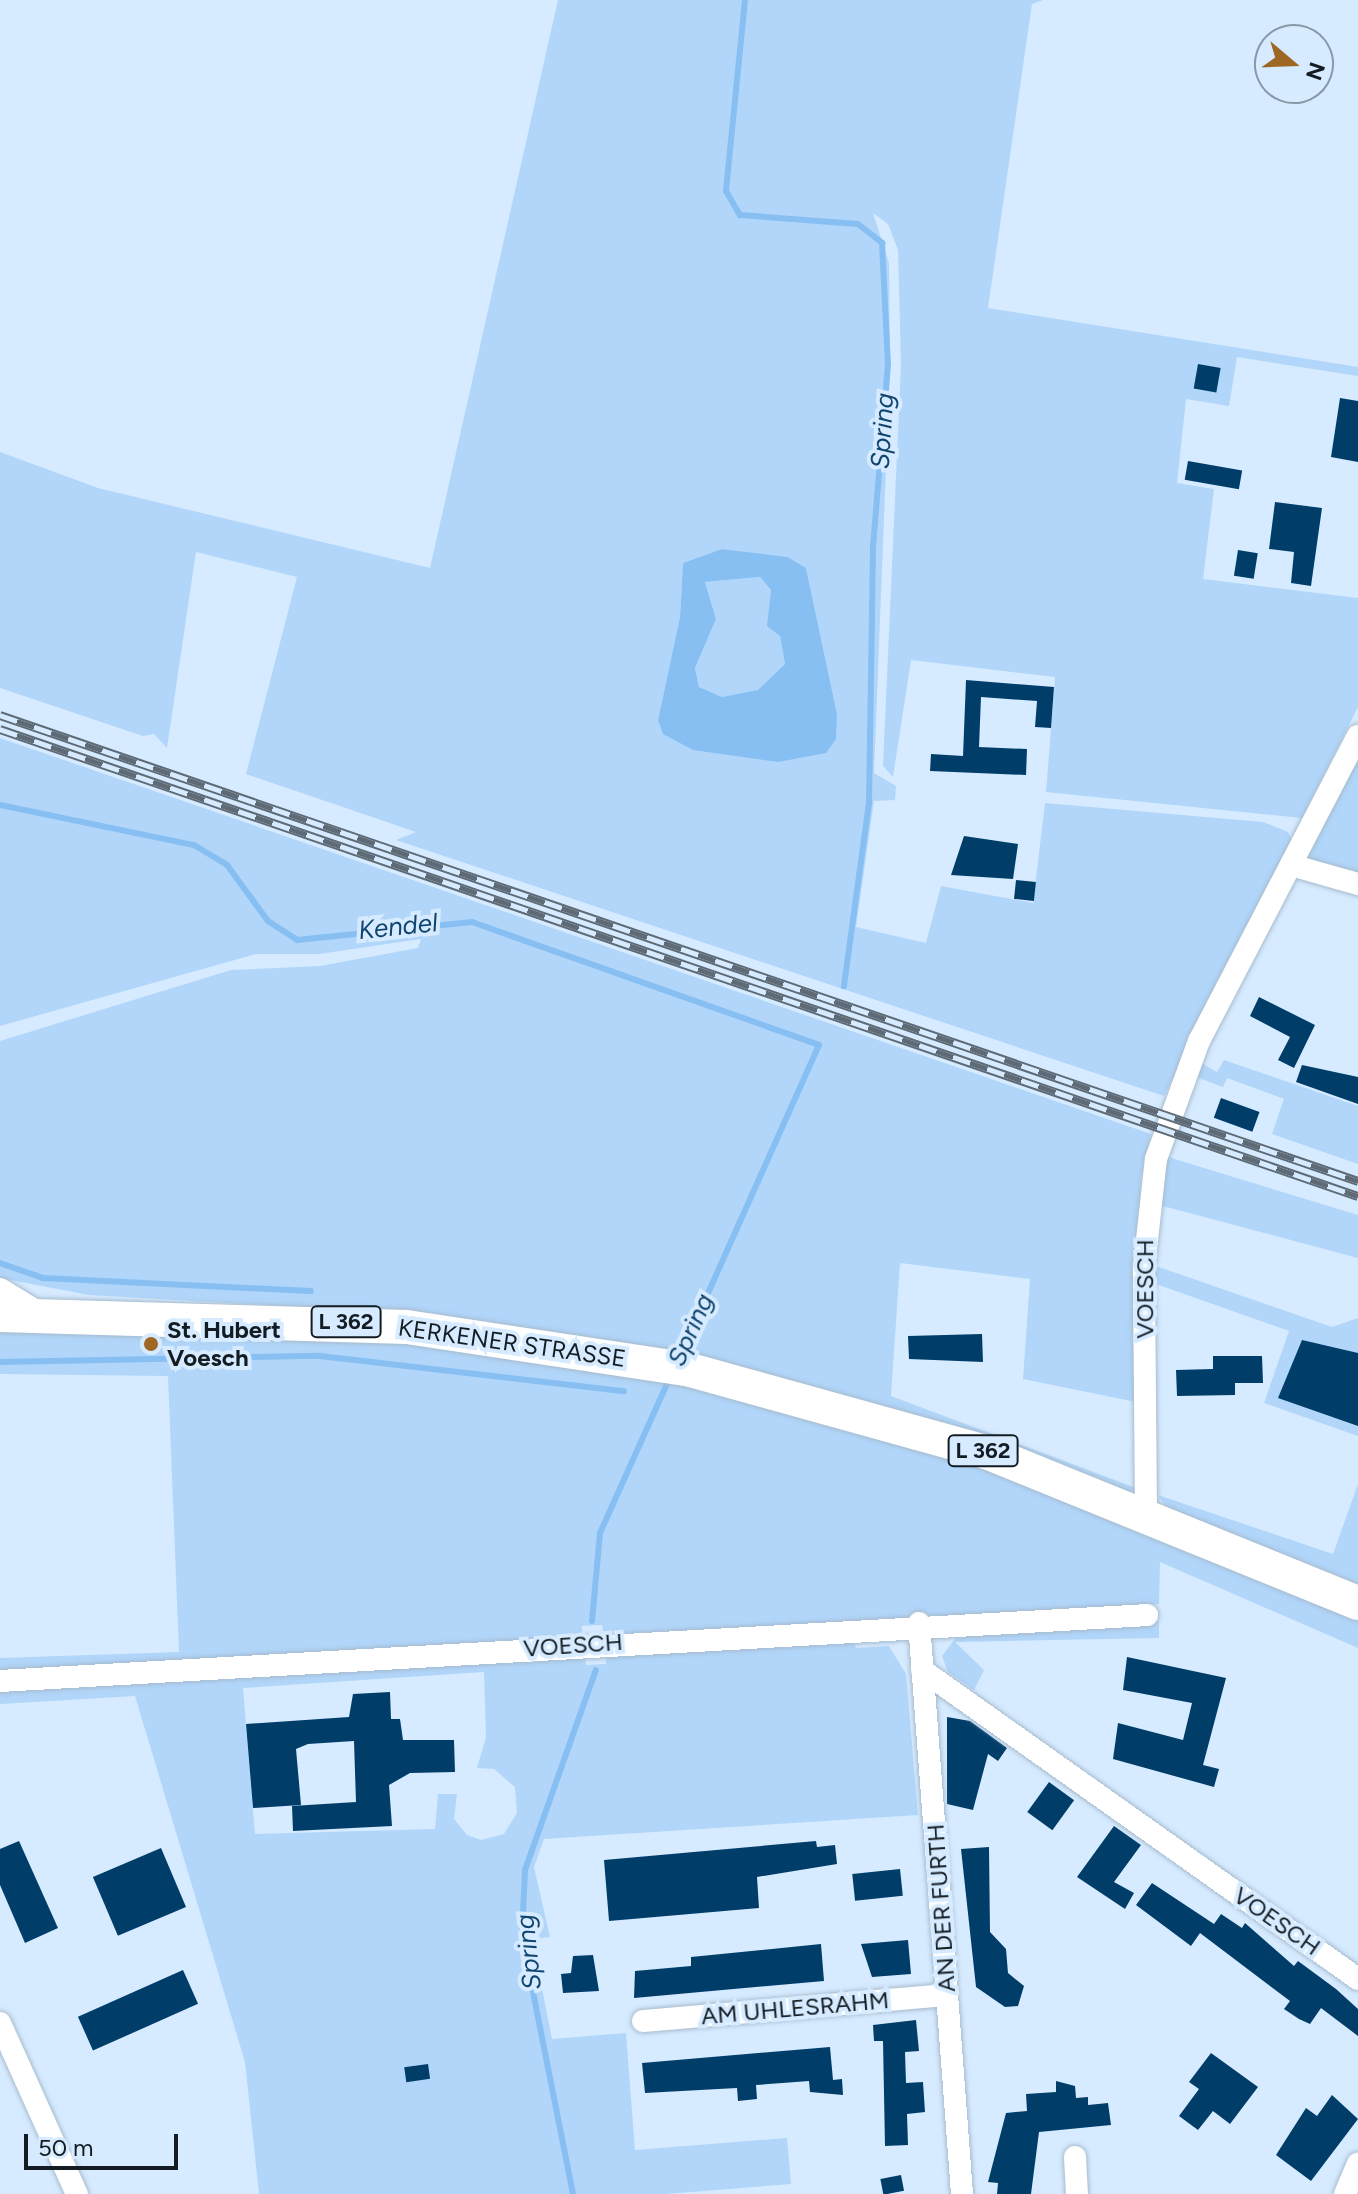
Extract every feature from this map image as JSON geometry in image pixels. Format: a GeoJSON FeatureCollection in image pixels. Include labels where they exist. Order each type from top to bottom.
{"type":"FeatureCollection","features":[{"type":"Feature","properties":{"kind":"main road","name":"KERKENER STRASSE"},"geometry":{"type":"LineString","coordinates":[[0,1315],[352,1323],[656,1363],[881,1419],[1146,1513]]}},
{"type":"Feature","properties":{"kind":"main road","name":"L 362"},"geometry":{"type":"LineString","coordinates":[[1146,1513],[1358,1603]]}},
{"type":"Feature","properties":{"kind":"street","name":"VOESCH"},"geometry":{"type":"LineString","coordinates":[[1146,1513],[1151,1178],[1194,1051],[1358,736]]}},
{"type":"Feature","properties":{"kind":"street"},"geometry":{"type":"LineString","coordinates":[[1291,865],[1358,884]]}},
{"type":"Feature","properties":{"kind":"street"},"geometry":{"type":"LineString","coordinates":[[0,1289],[42,1315]]}},
{"type":"Feature","properties":{"kind":"street","name":"VOESCH"},"geometry":{"type":"LineString","coordinates":[[0,1681],[919,1623],[1147,1615]]}},
{"type":"Feature","properties":{"kind":"street","name":"AN DER FURTH"},"geometry":{"type":"LineString","coordinates":[[919,1623],[962,2194]]}},
{"type":"Feature","properties":{"kind":"street","name":"VOESCH"},"geometry":{"type":"LineString","coordinates":[[922,1670],[1358,1979]]}},
{"type":"Feature","properties":{"kind":"street","name":"AM UHLESRAHM"},"geometry":{"type":"LineString","coordinates":[[643,2021],[947,1995]]}},
{"type":"Feature","properties":{"kind":"street"},"geometry":{"type":"LineString","coordinates":[[0,2023],[77,2194]]}},
{"type":"Feature","properties":{"kind":"street"},"geometry":{"type":"LineString","coordinates":[[1075,2157],[1077,2194]]}},
{"type":"Feature","properties":{"kind":"street"},"geometry":{"type":"LineString","coordinates":[[1345,2194],[1358,2164]]}},
{"type":"Feature","properties":{"kind":"shaded area"},"geometry":{"type":"Polygon","coordinates":[[[558,0],[1043,0],[1032,4],[988,308],[1358,367],[1358,376],[1237,357],[1229,406],[1186,399],[1177,483],[1214,489],[1203,579],[1358,598],[1358,707],[1302,818],[1046,792],[1055,677],[911,660],[893,777],[883,766],[901,365],[898,250],[888,224],[873,213],[889,263],[890,365],[874,773],[896,786],[895,800],[874,801],[856,927],[926,943],[941,886],[1033,903],[1045,803],[1263,822],[1288,832],[1292,840],[1164,1096],[396,840],[416,832],[246,774],[297,577],[196,552],[167,748],[154,734],[143,736],[0,688],[0,452],[98,488],[430,568],[558,0]],[[722,549],[683,563],[680,617],[658,720],[837,714],[806,568],[788,557],[722,549]]]}},
{"type":"Feature","properties":{"kind":"shaded area"},"geometry":{"type":"Polygon","coordinates":[[[722,549],[788,557],[806,568],[837,714],[836,739],[826,753],[778,762],[693,750],[663,734],[658,720],[680,617],[683,563],[722,549]],[[760,577],[705,582],[716,619],[695,668],[699,687],[722,697],[758,690],[785,664],[780,636],[767,626],[771,590],[760,577]]]}},
{"type":"Feature","properties":{"kind":"shaded area"},"geometry":{"type":"Polygon","coordinates":[[[760,577],[771,590],[768,626],[780,636],[785,664],[758,691],[722,697],[699,687],[695,668],[716,619],[705,582],[760,577]]]}},
{"type":"Feature","properties":{"kind":"shaded area"},"geometry":{"type":"Polygon","coordinates":[[[0,738],[1151,1134],[1141,1177],[1136,1402],[1023,1379],[1030,1279],[900,1263],[891,1396],[1136,1488],[1124,1496],[786,1408],[991,1471],[1358,1618],[1358,1648],[1160,1562],[1159,1604],[604,1635],[602,1625],[582,1626],[582,1637],[0,1671],[0,1658],[179,1652],[168,1376],[0,1374],[0,1330],[407,1313],[89,1295],[0,1278],[0,1041],[231,970],[320,966],[418,948],[421,939],[319,954],[256,954],[0,1026],[0,738]]]}},
{"type":"Feature","properties":{"kind":"shaded area"},"geometry":{"type":"Polygon","coordinates":[[[1358,759],[1358,878],[1305,862],[1358,759]]]}},
{"type":"Feature","properties":{"kind":"shaded area"},"geometry":{"type":"Polygon","coordinates":[[[1224,1060],[1358,1106],[1358,1164],[1272,1134],[1284,1099],[1227,1078],[1223,1087],[1196,1077],[1201,1063],[1217,1072],[1224,1060]]]}},
{"type":"Feature","properties":{"kind":"shaded area"},"geometry":{"type":"Polygon","coordinates":[[[1168,1157],[1358,1215],[1358,1258],[1159,1205],[1168,1157]]]}},
{"type":"Feature","properties":{"kind":"shaded area"},"geometry":{"type":"Polygon","coordinates":[[[1156,1266],[1332,1327],[1358,1318],[1358,1436],[1264,1403],[1289,1331],[1156,1284],[1156,1266]]]}},
{"type":"Feature","properties":{"kind":"shaded area"},"geometry":{"type":"Polygon","coordinates":[[[1358,1484],[1358,1590],[1166,1507],[1158,1495],[1333,1554],[1358,1484]]]}},
{"type":"Feature","properties":{"kind":"shaded area"},"geometry":{"type":"Polygon","coordinates":[[[1159,1621],[1159,1638],[955,1642],[984,1670],[974,1690],[948,1672],[942,1656],[961,1631],[1159,1621]]]}},
{"type":"Feature","properties":{"kind":"shaded area"},"geometry":{"type":"Polygon","coordinates":[[[853,1640],[856,1648],[889,1646],[906,1674],[918,1815],[544,1839],[534,1867],[550,1937],[532,1939],[552,2039],[626,2033],[635,2150],[787,2138],[791,2184],[666,2194],[259,2194],[245,2062],[135,1696],[0,1704],[0,1691],[584,1654],[586,1665],[606,1664],[605,1653],[853,1640]],[[484,1672],[243,1688],[255,1834],[435,1829],[438,1794],[457,1794],[454,1819],[467,1835],[481,1840],[504,1834],[517,1813],[515,1787],[494,1769],[477,1768],[486,1737],[484,1672]]]}},
{"type":"Feature","properties":{"kind":"building"},"geometry":{"type":"Polygon","coordinates":[[[1198,364],[1221,368],[1216,393],[1194,389],[1198,364]]]}},
{"type":"Feature","properties":{"kind":"building"},"geometry":{"type":"Polygon","coordinates":[[[1340,398],[1358,401],[1358,462],[1331,457],[1340,398]]]}},
{"type":"Feature","properties":{"kind":"building"},"geometry":{"type":"Polygon","coordinates":[[[1188,461],[1242,471],[1239,489],[1185,480],[1188,461]]]}},
{"type":"Feature","properties":{"kind":"building"},"geometry":{"type":"Polygon","coordinates":[[[1275,502],[1322,508],[1311,586],[1291,583],[1294,552],[1269,549],[1275,502]]]}},
{"type":"Feature","properties":{"kind":"building"},"geometry":{"type":"Polygon","coordinates":[[[1238,550],[1258,553],[1254,579],[1234,576],[1238,550]]]}},
{"type":"Feature","properties":{"kind":"building"},"geometry":{"type":"Polygon","coordinates":[[[966,680],[1054,687],[1051,728],[1035,727],[1037,701],[981,697],[979,747],[1027,749],[1026,775],[930,771],[931,754],[963,756],[966,680]]]}},
{"type":"Feature","properties":{"kind":"building"},"geometry":{"type":"Polygon","coordinates":[[[964,836],[1018,844],[1013,879],[951,875],[964,836]]]}},
{"type":"Feature","properties":{"kind":"building"},"geometry":{"type":"Polygon","coordinates":[[[1016,880],[1036,882],[1034,901],[1014,899],[1016,880]]]}},
{"type":"Feature","properties":{"kind":"building"},"geometry":{"type":"Polygon","coordinates":[[[1259,997],[1315,1025],[1294,1068],[1278,1060],[1290,1037],[1250,1016],[1259,997]]]}},
{"type":"Feature","properties":{"kind":"building"},"geometry":{"type":"Polygon","coordinates":[[[1302,1065],[1358,1077],[1358,1104],[1296,1082],[1302,1065]]]}},
{"type":"Feature","properties":{"kind":"building"},"geometry":{"type":"Polygon","coordinates":[[[1221,1098],[1260,1112],[1252,1132],[1214,1118],[1221,1098]]]}},
{"type":"Feature","properties":{"kind":"building"},"geometry":{"type":"Polygon","coordinates":[[[982,1334],[983,1362],[909,1359],[908,1336],[982,1334]]]}},
{"type":"Feature","properties":{"kind":"building"},"geometry":{"type":"Polygon","coordinates":[[[1302,1340],[1358,1353],[1358,1426],[1278,1398],[1302,1340]]]}},
{"type":"Feature","properties":{"kind":"building"},"geometry":{"type":"Polygon","coordinates":[[[1213,1356],[1262,1356],[1263,1383],[1235,1383],[1235,1395],[1177,1396],[1176,1370],[1213,1369],[1213,1356]]]}},
{"type":"Feature","properties":{"kind":"building"},"geometry":{"type":"Polygon","coordinates":[[[1127,1657],[1226,1678],[1203,1765],[1219,1769],[1214,1787],[1113,1759],[1118,1723],[1183,1740],[1192,1703],[1123,1690],[1127,1657]]]}},
{"type":"Feature","properties":{"kind":"building"},"geometry":{"type":"Polygon","coordinates":[[[390,1692],[391,1719],[400,1719],[403,1740],[454,1740],[455,1772],[410,1773],[389,1785],[392,1826],[293,1831],[292,1806],[356,1802],[354,1741],[308,1744],[296,1749],[301,1805],[253,1808],[246,1724],[349,1717],[353,1694],[390,1692]]]}},
{"type":"Feature","properties":{"kind":"building"},"geometry":{"type":"Polygon","coordinates":[[[947,1717],[970,1721],[1007,1748],[998,1761],[988,1754],[973,1810],[947,1804],[947,1717]]]}},
{"type":"Feature","properties":{"kind":"building"},"geometry":{"type":"Polygon","coordinates":[[[1049,1782],[1074,1800],[1052,1830],[1027,1812],[1049,1782]]]}},
{"type":"Feature","properties":{"kind":"building"},"geometry":{"type":"Polygon","coordinates":[[[1114,1826],[1141,1845],[1114,1882],[1134,1893],[1125,1909],[1077,1877],[1114,1826]]]}},
{"type":"Feature","properties":{"kind":"building"},"geometry":{"type":"Polygon","coordinates":[[[19,1841],[58,1928],[25,1943],[0,1885],[0,1849],[19,1841]]]}},
{"type":"Feature","properties":{"kind":"building"},"geometry":{"type":"Polygon","coordinates":[[[816,1841],[817,1847],[835,1845],[837,1864],[757,1877],[759,1908],[609,1921],[604,1860],[816,1841]]]}},
{"type":"Feature","properties":{"kind":"building"},"geometry":{"type":"Polygon","coordinates":[[[989,1847],[990,1932],[1006,1949],[1008,1973],[1024,1986],[1018,2006],[1005,2007],[976,1987],[961,1849],[989,1847]]]}},
{"type":"Feature","properties":{"kind":"building"},"geometry":{"type":"Polygon","coordinates":[[[161,1848],[186,1907],[118,1936],[93,1877],[161,1848]]]}},
{"type":"Feature","properties":{"kind":"building"},"geometry":{"type":"Polygon","coordinates":[[[900,1869],[903,1896],[855,1901],[852,1874],[900,1869]]]}},
{"type":"Feature","properties":{"kind":"building"},"geometry":{"type":"Polygon","coordinates":[[[1152,1883],[1214,1924],[1221,1914],[1242,1928],[1245,1923],[1294,1966],[1298,1961],[1336,1989],[1358,2009],[1358,2036],[1321,2008],[1310,2024],[1299,2019],[1284,2009],[1290,2001],[1200,1933],[1191,1946],[1136,1905],[1152,1883]]]}},
{"type":"Feature","properties":{"kind":"building"},"geometry":{"type":"Polygon","coordinates":[[[908,1940],[911,1974],[872,1977],[861,1944],[908,1940]]]}},
{"type":"Feature","properties":{"kind":"building"},"geometry":{"type":"Polygon","coordinates":[[[821,1944],[824,1981],[634,1998],[635,1971],[691,1966],[691,1957],[821,1944]]]}},
{"type":"Feature","properties":{"kind":"building"},"geometry":{"type":"Polygon","coordinates":[[[593,1955],[599,1991],[563,1993],[561,1974],[571,1973],[573,1956],[593,1955]]]}},
{"type":"Feature","properties":{"kind":"building"},"geometry":{"type":"Polygon","coordinates":[[[183,1970],[198,2004],[93,2051],[78,2017],[183,1970]]]}},
{"type":"Feature","properties":{"kind":"building"},"geometry":{"type":"Polygon","coordinates":[[[916,2020],[919,2051],[905,2052],[906,2083],[923,2082],[925,2112],[907,2114],[908,2145],[885,2146],[883,2041],[874,2041],[873,2025],[916,2020]]]}},
{"type":"Feature","properties":{"kind":"building"},"geometry":{"type":"Polygon","coordinates":[[[830,2047],[833,2080],[842,2079],[843,2095],[810,2092],[809,2081],[756,2085],[757,2099],[738,2101],[737,2088],[645,2093],[642,2063],[830,2047]]]}},
{"type":"Feature","properties":{"kind":"building"},"geometry":{"type":"Polygon","coordinates":[[[1211,2053],[1258,2087],[1230,2124],[1213,2111],[1198,2130],[1179,2116],[1199,2089],[1189,2082],[1211,2053]]]}},
{"type":"Feature","properties":{"kind":"building"},"geometry":{"type":"Polygon","coordinates":[[[428,2064],[430,2079],[406,2082],[404,2067],[428,2064]]]}},
{"type":"Feature","properties":{"kind":"building"},"geometry":{"type":"Polygon","coordinates":[[[1056,2081],[1075,2086],[1076,2098],[1088,2097],[1088,2105],[1108,2103],[1111,2125],[1039,2132],[1031,2194],[997,2194],[998,2183],[988,2182],[1006,2113],[1027,2111],[1026,2094],[1056,2092],[1056,2081]]]}},
{"type":"Feature","properties":{"kind":"building"},"geometry":{"type":"Polygon","coordinates":[[[1332,2095],[1358,2119],[1311,2181],[1276,2155],[1306,2108],[1317,2116],[1332,2095]]]}},
{"type":"Feature","properties":{"kind":"building"},"geometry":{"type":"Polygon","coordinates":[[[901,2175],[904,2191],[883,2194],[880,2179],[901,2175]]]}},
{"type":"Feature","properties":{"kind":"waterway","name":"Spring"},"geometry":{"type":"LineString","coordinates":[[745,0],[726,191],[740,215],[858,224],[882,243],[888,364],[873,548],[869,803],[844,986]]}},
{"type":"Feature","properties":{"kind":"waterway","name":"Kendel"},"geometry":{"type":"LineString","coordinates":[[0,805],[194,845],[227,865],[268,921],[297,940],[472,922],[819,1045],[680,1356]]}},
{"type":"Feature","properties":{"kind":"waterway"},"geometry":{"type":"LineString","coordinates":[[0,1263],[43,1278],[311,1291]]}},
{"type":"Feature","properties":{"kind":"waterway"},"geometry":{"type":"LineString","coordinates":[[0,1362],[320,1356],[624,1391]]}},
{"type":"Feature","properties":{"kind":"waterway","name":"Spring"},"geometry":{"type":"LineString","coordinates":[[592,1621],[600,1533],[670,1377]]}},
{"type":"Feature","properties":{"kind":"waterway","name":"Spring"},"geometry":{"type":"LineString","coordinates":[[573,2194],[522,1936],[525,1870],[596,1670]]}},
{"type":"Feature","properties":{"kind":"railway"},"geometry":{"type":"LineString","coordinates":[[0,715],[1358,1181]]}},
{"type":"Feature","properties":{"kind":"railway"},"geometry":{"type":"LineString","coordinates":[[0,729],[1358,1196]]}},
{"type":"Feature","properties":{"kind":"place","name":"St. Hubert Voesch"},"geometry":{"type":"Point","coordinates":[151,1344]}}]}
